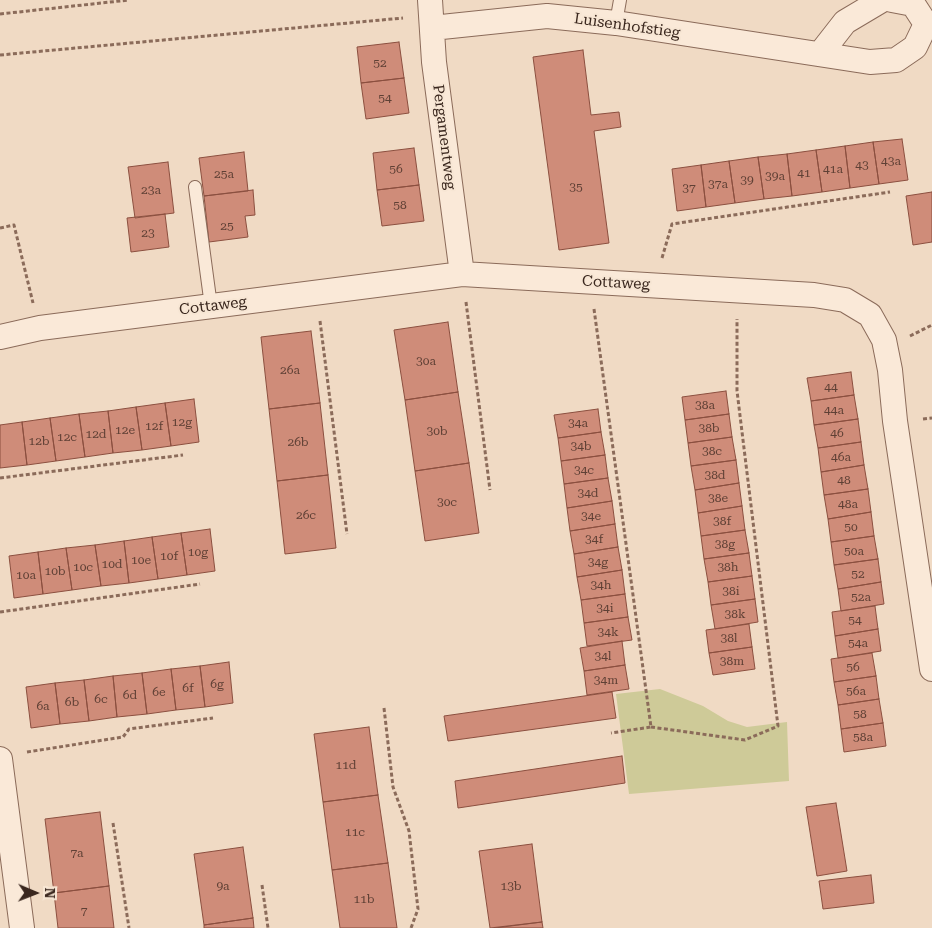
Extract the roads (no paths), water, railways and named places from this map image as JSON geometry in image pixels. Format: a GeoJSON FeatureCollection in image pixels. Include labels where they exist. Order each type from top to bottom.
{"type":"FeatureCollection","features":[{"type":"Feature","properties":{"kind":"street"},"geometry":{"type":"LineString","coordinates":[[820,54],[845,22],[882,0]]}},
{"type":"Feature","properties":{"kind":"street","name":"Luisenhofstieg"},"geometry":{"type":"LineString","coordinates":[[431,14],[547,16],[618,11],[820,54],[870,62],[896,60],[915,47],[926,24],[913,4],[892,0]]}},
{"type":"Feature","properties":{"kind":"street","name":"Pergamentweg"},"geometry":{"type":"LineString","coordinates":[[431,14],[434,62],[462,274]]}},
{"type":"Feature","properties":{"kind":"street","name":"Cottaweg"},"geometry":{"type":"LineString","coordinates":[[0,337],[40,328],[462,274],[814,295],[845,300],[870,315],[884,340],[890,370],[896,431],[932,669]]}},
{"type":"Feature","properties":{"kind":"street"},"geometry":{"type":"LineString","coordinates":[[9,756],[22,928]]}},
{"type":"Feature","properties":{"kind":"lane"},"geometry":{"type":"LineString","coordinates":[[195,187],[211,306]]}}]}
